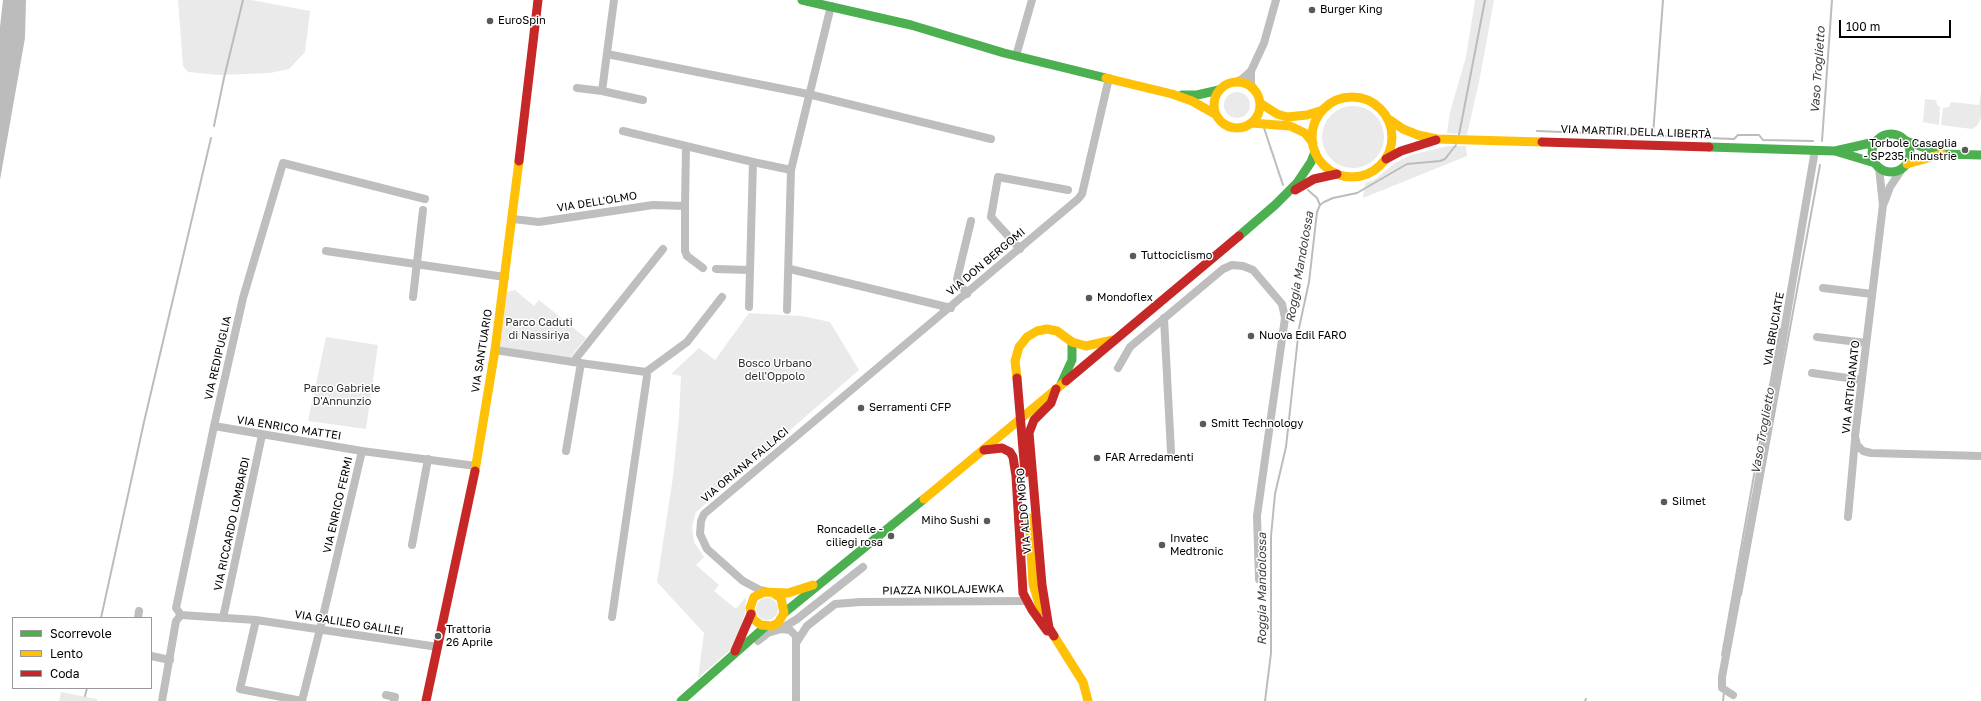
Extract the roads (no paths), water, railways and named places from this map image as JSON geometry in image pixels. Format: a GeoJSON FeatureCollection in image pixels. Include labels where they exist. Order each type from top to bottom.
{"type":"FeatureCollection","features":[{"type":"Feature","properties":{"kind":"street","name":"VIA SANTUARIO"},"geometry":{"type":"LineString","coordinates":[[426,701],[476,466],[496,350],[513,219],[538,0]]}},
{"type":"Feature","properties":{"kind":"street"},"geometry":{"type":"LineString","coordinates":[[602,91],[614,0]]}},
{"type":"Feature","properties":{"kind":"street"},"geometry":{"type":"LineString","coordinates":[[802,0],[911,25],[1016,56],[1172,94],[1192,101],[1215,114],[1222,123],[1233,128],[1244,127],[1252,123],[1290,126],[1304,133],[1324,165],[1337,174]]}},
{"type":"Feature","properties":{"kind":"street"},"geometry":{"type":"LineString","coordinates":[[1016,56],[1032,0]]}},
{"type":"Feature","properties":{"kind":"street"},"geometry":{"type":"LineString","coordinates":[[1252,123],[1260,110],[1260,103],[1251,84],[1251,71],[1264,43],[1276,0]]}},
{"type":"Feature","properties":{"kind":"street"},"geometry":{"type":"LineString","coordinates":[[787,310],[790,269],[791,170],[808,94],[831,6]]}},
{"type":"Feature","properties":{"kind":"street"},"geometry":{"type":"LineString","coordinates":[[607,54],[808,94],[991,140]]}},
{"type":"Feature","properties":{"kind":"street"},"geometry":{"type":"LineString","coordinates":[[1236,82],[1251,71]]}},
{"type":"Feature","properties":{"kind":"street","name":"VIA DON BERGOMI"},"geometry":{"type":"LineString","coordinates":[[811,424],[1073,205],[1082,194],[1109,78]]}},
{"type":"Feature","properties":{"kind":"street"},"geometry":{"type":"LineString","coordinates":[[1215,114],[1215,98],[1219,90],[1226,84],[1236,82],[1246,83],[1254,88]]}},
{"type":"Feature","properties":{"kind":"street"},"geometry":{"type":"LineString","coordinates":[[577,88],[602,91],[643,100]]}},
{"type":"Feature","properties":{"kind":"street"},"geometry":{"type":"LineString","coordinates":[[1172,94],[1197,95],[1219,90]]}},
{"type":"Feature","properties":{"kind":"street","name":"VIA MARTIRI DELLA LIBERTÀ"},"geometry":{"type":"LineString","coordinates":[[1323,110],[1339,99],[1357,97],[1375,104],[1387,118],[1403,129],[1418,135],[1437,139],[1835,151],[1874,142],[1881,136],[1891,133],[1898,134],[1906,141],[1942,154],[1981,155]]}},
{"type":"Feature","properties":{"kind":"street"},"geometry":{"type":"LineString","coordinates":[[1260,103],[1276,114],[1287,117],[1307,115],[1323,110]]}},
{"type":"Feature","properties":{"kind":"street"},"geometry":{"type":"LineString","coordinates":[[681,701],[722,667],[766,626],[778,623],[784,613],[983,450],[1285,196],[1305,172],[1314,147],[1315,122],[1323,110]]}},
{"type":"Feature","properties":{"kind":"street","name":"VIA MARTIRI DELLA LIBERTÀ"},"geometry":{"type":"LineString","coordinates":[[1386,159],[1390,151],[1392,134],[1387,118]]}},
{"type":"Feature","properties":{"kind":"street"},"geometry":{"type":"LineString","coordinates":[[623,131],[791,170]]}},
{"type":"Feature","properties":{"kind":"street","name":"VIA MARTIRI DELLA LIBERTÀ"},"geometry":{"type":"LineString","coordinates":[[1285,196],[1314,180],[1337,174],[1359,176],[1369,173],[1386,159],[1401,151],[1437,139]]}},
{"type":"Feature","properties":{"kind":"street"},"geometry":{"type":"LineString","coordinates":[[1904,166],[1910,152],[1906,141]]}},
{"type":"Feature","properties":{"kind":"street"},"geometry":{"type":"LineString","coordinates":[[1874,142],[1871,154],[1877,166]]}},
{"type":"Feature","properties":{"kind":"street"},"geometry":{"type":"LineString","coordinates":[[686,146],[685,251],[687,256],[703,268]]}},
{"type":"Feature","properties":{"kind":"street","name":"VIA BRUCIATE"},"geometry":{"type":"LineString","coordinates":[[1728,692],[1721,685],[1722,676],[1758,484],[1815,150]]}},
{"type":"Feature","properties":{"kind":"street","name":"VIA MARTIRI DELLA LIBERTÀ"},"geometry":{"type":"LineString","coordinates":[[1835,151],[1892,172],[1904,166],[1942,154]]}},
{"type":"Feature","properties":{"kind":"street"},"geometry":{"type":"LineString","coordinates":[[749,306],[753,162]]}},
{"type":"Feature","properties":{"kind":"street","name":"VIA REDIPUGLIA"},"geometry":{"type":"LineString","coordinates":[[162,701],[176,621],[181,615],[176,608],[214,426],[243,298],[283,163],[425,199]]}},
{"type":"Feature","properties":{"kind":"street","name":"VIA ARTIGIANATO"},"geometry":{"type":"LineString","coordinates":[[1877,166],[1883,205]]}},
{"type":"Feature","properties":{"kind":"street","name":"VIA ARTIGIANATO"},"geometry":{"type":"LineString","coordinates":[[1904,166],[1890,187],[1883,205],[1855,436],[1857,445],[1863,451],[1871,453],[1981,456]]}},
{"type":"Feature","properties":{"kind":"street"},"geometry":{"type":"LineString","coordinates":[[1020,249],[991,217],[998,177],[1068,190]]}},
{"type":"Feature","properties":{"kind":"street","name":"VIA DELL'OLMO"},"geometry":{"type":"LineString","coordinates":[[513,219],[539,222],[654,205],[685,206]]}},
{"type":"Feature","properties":{"kind":"street"},"geometry":{"type":"LineString","coordinates":[[413,297],[418,265],[423,210]]}},
{"type":"Feature","properties":{"kind":"street"},"geometry":{"type":"LineString","coordinates":[[966,294],[957,279],[971,221]]}},
{"type":"Feature","properties":{"kind":"street"},"geometry":{"type":"LineString","coordinates":[[566,451],[577,362],[663,249]]}},
{"type":"Feature","properties":{"kind":"street"},"geometry":{"type":"LineString","coordinates":[[326,251],[505,277]]}},
{"type":"Feature","properties":{"kind":"street"},"geometry":{"type":"LineString","coordinates":[[1118,368],[1130,347],[1222,269],[1232,265],[1242,266],[1253,270],[1282,304],[1285,318],[1257,516],[1259,579]]}},
{"type":"Feature","properties":{"kind":"street"},"geometry":{"type":"LineString","coordinates":[[716,269],[749,270]]}},
{"type":"Feature","properties":{"kind":"street"},"geometry":{"type":"LineString","coordinates":[[790,269],[951,308]]}},
{"type":"Feature","properties":{"kind":"street"},"geometry":{"type":"LineString","coordinates":[[1823,288],[1872,294]]}},
{"type":"Feature","properties":{"kind":"street"},"geometry":{"type":"LineString","coordinates":[[496,350],[646,372],[687,342],[722,297]]}},
{"type":"Feature","properties":{"kind":"street"},"geometry":{"type":"LineString","coordinates":[[1164,318],[1171,452]]}},
{"type":"Feature","properties":{"kind":"street"},"geometry":{"type":"LineString","coordinates":[[1027,601],[1041,600],[1033,584],[1015,361],[1019,347],[1027,337],[1037,331],[1048,329],[1057,331],[1072,342],[1086,346],[1118,337]]}},
{"type":"Feature","properties":{"kind":"street"},"geometry":{"type":"LineString","coordinates":[[1118,337],[1130,347]]}},
{"type":"Feature","properties":{"kind":"street"},"geometry":{"type":"LineString","coordinates":[[1817,337],[1866,343]]}},
{"type":"Feature","properties":{"kind":"street","name":"VIA ALDO MORO"},"geometry":{"type":"LineString","coordinates":[[1053,636],[1049,628],[1041,600],[1042,585],[1029,433],[1037,416],[1051,403],[1072,360],[1072,342]]}},
{"type":"Feature","properties":{"kind":"street"},"geometry":{"type":"LineString","coordinates":[[612,617],[647,376],[646,372]]}},
{"type":"Feature","properties":{"kind":"street"},"geometry":{"type":"LineString","coordinates":[[1812,374],[1862,380]]}},
{"type":"Feature","properties":{"kind":"street","name":"VIA ORIANA FALLACI"},"geometry":{"type":"LineString","coordinates":[[771,592],[760,590],[743,581],[707,549],[700,534],[700,521],[704,514],[811,424]]}},
{"type":"Feature","properties":{"kind":"street","name":"VIA ENRICO MATTEI"},"geometry":{"type":"LineString","coordinates":[[214,426],[362,451]]}},
{"type":"Feature","properties":{"kind":"street","name":"VIA RICCARDO LOMBARDI"},"geometry":{"type":"LineString","coordinates":[[223,618],[262,435]]}},
{"type":"Feature","properties":{"kind":"street"},"geometry":{"type":"LineString","coordinates":[[1848,517],[1855,436]]}},
{"type":"Feature","properties":{"kind":"street","name":"VIA ALDO MORO"},"geometry":{"type":"LineString","coordinates":[[983,450],[1002,448],[1010,452],[1013,457],[1016,476],[1023,593],[1083,682],[1088,701]]}},
{"type":"Feature","properties":{"kind":"street","name":"VIA ENRICO FERMI"},"geometry":{"type":"LineString","coordinates":[[302,701],[362,451],[476,466]]}},
{"type":"Feature","properties":{"kind":"street"},"geometry":{"type":"LineString","coordinates":[[412,546],[428,459]]}},
{"type":"Feature","properties":{"kind":"street"},"geometry":{"type":"LineString","coordinates":[[1030,532],[1042,585]]}},
{"type":"Feature","properties":{"kind":"street"},"geometry":{"type":"LineString","coordinates":[[722,667],[741,655],[768,633],[781,629],[797,619],[863,567]]}},
{"type":"Feature","properties":{"kind":"street"},"geometry":{"type":"LineString","coordinates":[[730,659],[739,645],[754,597],[759,594],[771,592],[788,593],[798,591],[824,580]]}},
{"type":"Feature","properties":{"kind":"street"},"geometry":{"type":"LineString","coordinates":[[743,581],[748,591],[750,611],[756,622],[766,626]]}},
{"type":"Feature","properties":{"kind":"street"},"geometry":{"type":"LineString","coordinates":[[771,592],[781,598],[784,613]]}},
{"type":"Feature","properties":{"kind":"street","name":"PIAZZA NIKOLAJEWKA"},"geometry":{"type":"LineString","coordinates":[[796,639],[806,626],[832,606],[860,602],[1027,601]]}},
{"type":"Feature","properties":{"kind":"street","name":"VIA GALILEO GALILEI"},"geometry":{"type":"LineString","coordinates":[[181,615],[256,620],[438,647]]}},
{"type":"Feature","properties":{"kind":"street"},"geometry":{"type":"LineString","coordinates":[[256,620],[240,689],[302,701]]}},
{"type":"Feature","properties":{"kind":"street"},"geometry":{"type":"LineString","coordinates":[[781,629],[790,630],[796,639],[796,701]]}},
{"type":"Feature","properties":{"kind":"street"},"geometry":{"type":"LineString","coordinates":[[152,656],[170,660]]}},
{"type":"Feature","properties":{"kind":"street"},"geometry":{"type":"LineString","coordinates":[[386,695],[395,697],[394,701]]}},
{"type":"Feature","properties":{"kind":"waterway"},"geometry":{"type":"LineString","coordinates":[[214,126],[243,0]]}},
{"type":"Feature","properties":{"kind":"waterway","name":"Roggia Mandolossa"},"geometry":{"type":"LineString","coordinates":[[1459,135],[1485,0]]}},
{"type":"Feature","properties":{"kind":"waterway"},"geometry":{"type":"LineString","coordinates":[[1653,135],[1663,0]]}},
{"type":"Feature","properties":{"kind":"waterway","name":"Vaso Troglietto"},"geometry":{"type":"LineString","coordinates":[[1822,141],[1832,0]]}},
{"type":"Feature","properties":{"kind":"waterway"},"geometry":{"type":"LineString","coordinates":[[1264,128],[1283,185]]}},
{"type":"Feature","properties":{"kind":"waterway"},"geometry":{"type":"LineString","coordinates":[[1537,131],[1734,139],[1738,135],[1759,135],[1763,140],[1813,141]]}},
{"type":"Feature","properties":{"kind":"waterway"},"geometry":{"type":"LineString","coordinates":[[101,617],[144,422],[211,138]]}},
{"type":"Feature","properties":{"kind":"waterway","name":"Roggia Mandolossa"},"geometry":{"type":"LineString","coordinates":[[1265,701],[1271,653],[1271,536],[1275,494],[1286,447],[1299,328],[1309,282],[1317,212],[1320,205],[1324,202],[1333,198],[1357,193],[1407,164],[1440,161],[1445,159],[1456,145]]}},
{"type":"Feature","properties":{"kind":"waterway","name":"Vaso Troglietto"},"geometry":{"type":"LineString","coordinates":[[1741,595],[1820,165]]}},
{"type":"Feature","properties":{"kind":"waterway"},"geometry":{"type":"LineString","coordinates":[[1308,190],[1317,198],[1320,205]]}},
{"type":"Feature","properties":{"kind":"waterway"},"geometry":{"type":"LineString","coordinates":[[1722,655],[1780,329]]}},
{"type":"Feature","properties":{"kind":"waterway"},"geometry":{"type":"LineString","coordinates":[[85,696],[87,689]]}},
{"type":"Feature","properties":{"kind":"waterway","name":"Vaso Troglietto"},"geometry":{"type":"LineString","coordinates":[[1723,701],[1724,692]]}},
{"type":"Feature","properties":{"kind":"place","name":"Burger King"},"geometry":{"type":"Point","coordinates":[1312,10]}},
{"type":"Feature","properties":{"kind":"place","name":"EuroSpin"},"geometry":{"type":"Point","coordinates":[490,21]}},
{"type":"Feature","properties":{"kind":"place","name":"Torbole Casaglia - SP235, industrie"},"geometry":{"type":"Point","coordinates":[1965,150]}},
{"type":"Feature","properties":{"kind":"place","name":"Tuttociclismo"},"geometry":{"type":"Point","coordinates":[1133,256]}},
{"type":"Feature","properties":{"kind":"place","name":"Mondoflex"},"geometry":{"type":"Point","coordinates":[1089,298]}},
{"type":"Feature","properties":{"kind":"place","name":"Nuova Edil FARO"},"geometry":{"type":"Point","coordinates":[1251,336]}},
{"type":"Feature","properties":{"kind":"place","name":"Serramenti CFP"},"geometry":{"type":"Point","coordinates":[861,408]}},
{"type":"Feature","properties":{"kind":"place","name":"Smitt Technology"},"geometry":{"type":"Point","coordinates":[1203,424]}},
{"type":"Feature","properties":{"kind":"place","name":"FAR Arredamenti"},"geometry":{"type":"Point","coordinates":[1097,458]}},
{"type":"Feature","properties":{"kind":"place","name":"Silmet"},"geometry":{"type":"Point","coordinates":[1664,502]}},
{"type":"Feature","properties":{"kind":"place","name":"Miho Sushi"},"geometry":{"type":"Point","coordinates":[987,521]}},
{"type":"Feature","properties":{"kind":"place","name":"Roncadelle - ciliegi rosa"},"geometry":{"type":"Point","coordinates":[891,536]}},
{"type":"Feature","properties":{"kind":"place","name":"Invatec Medtronic"},"geometry":{"type":"Point","coordinates":[1162,545]}},
{"type":"Feature","properties":{"kind":"place","name":"Trattoria 26 Aprile"},"geometry":{"type":"Point","coordinates":[438,636]}},
{"type":"Feature","properties":{"kind":"park label","name":"Parco Caduti di Nassiriya"},"geometry":{"type":"Point","coordinates":[539,329]}},
{"type":"Feature","properties":{"kind":"park label","name":"Bosco Urbano dell'Oppolo"},"geometry":{"type":"Point","coordinates":[775,370]}},
{"type":"Feature","properties":{"kind":"park label","name":"Parco Gabriele D'Annunzio"},"geometry":{"type":"Point","coordinates":[342,395]}}]}
